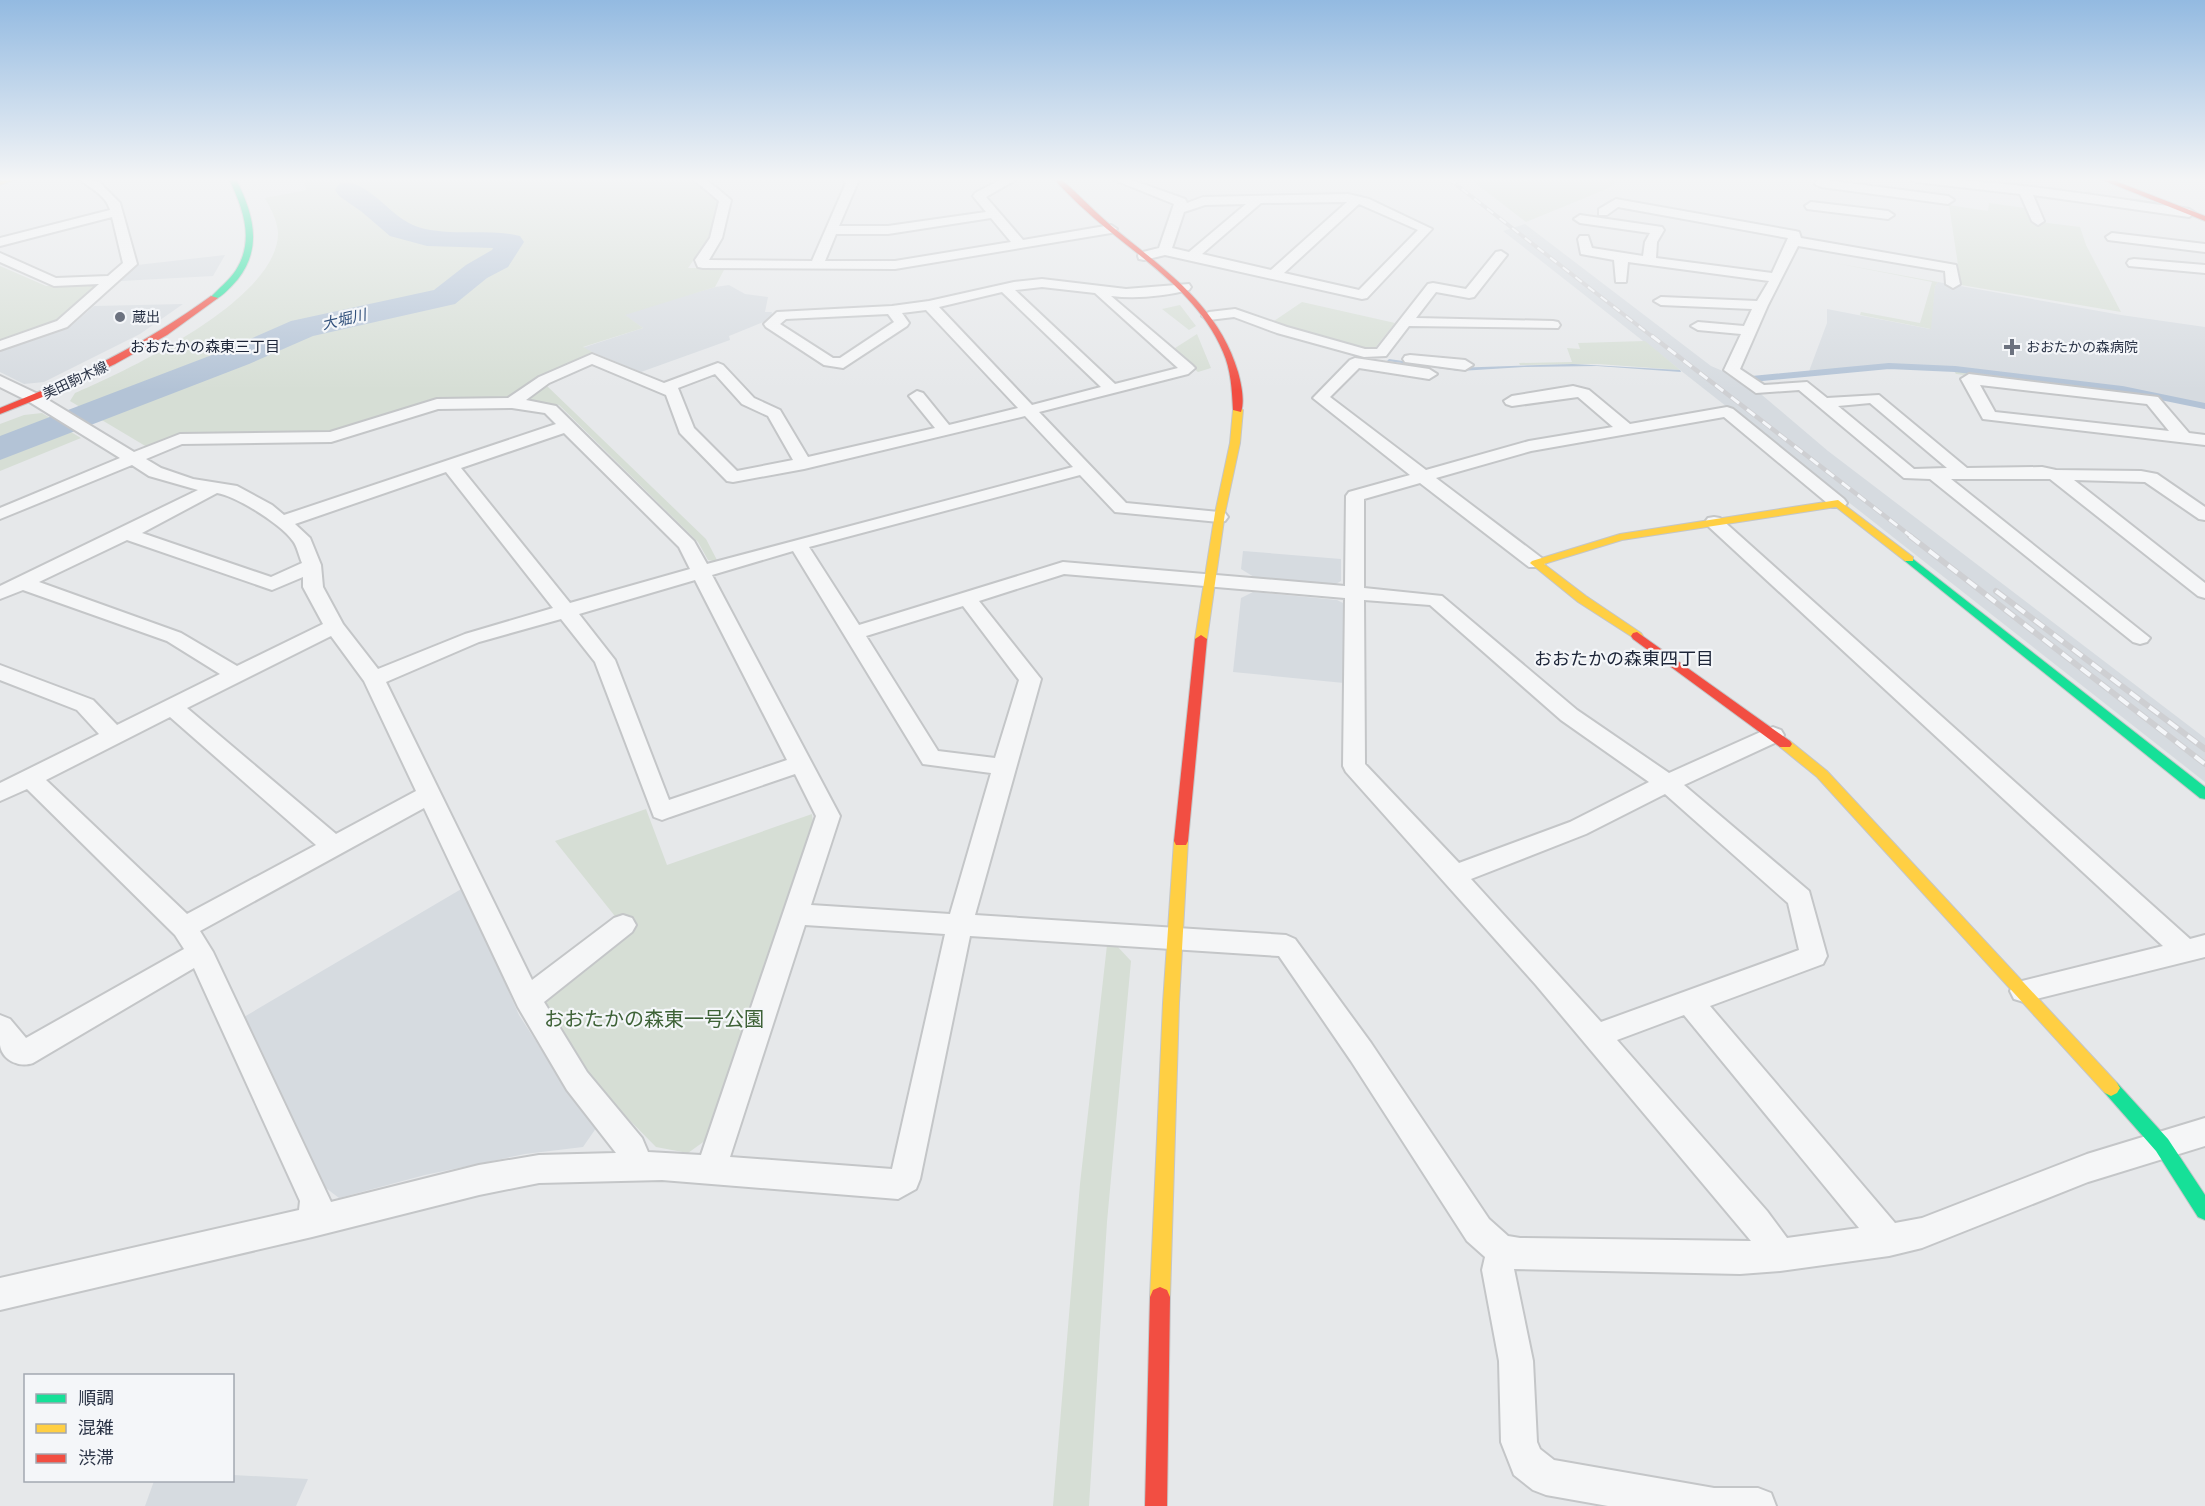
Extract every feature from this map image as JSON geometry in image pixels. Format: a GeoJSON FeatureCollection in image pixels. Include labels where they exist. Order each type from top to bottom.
{"type":"FeatureCollection","features":[{"type":"Feature","properties":{"kind":"street"},"geometry":{"type":"LineString","coordinates":[[0,346],[62,324],[130,264],[126,249]]}},
{"type":"Feature","properties":{"kind":"street","name":"美田駒木線"},"geometry":{"type":"LineString","coordinates":[[0,411],[34,398],[140,348],[193,315],[230,284],[241,268],[249,249]]}},
{"type":"Feature","properties":{"kind":"street"},"geometry":{"type":"LineString","coordinates":[[709,249],[702,260],[703,264],[895,265],[994,249]]}},
{"type":"Feature","properties":{"kind":"street"},"geometry":{"type":"LineString","coordinates":[[817,264],[823,249]]}},
{"type":"Feature","properties":{"kind":"street"},"geometry":{"type":"LineString","coordinates":[[1136,249],[1184,287],[1218,328],[1231,359],[1239,393],[1236,436],[1219,517],[1193,703],[1173,937],[1161,1206],[1156,1506]]}},
{"type":"Feature","properties":{"kind":"street"},"geometry":{"type":"LineString","coordinates":[[1192,256],[1200,249]]}},
{"type":"Feature","properties":{"kind":"street"},"geometry":{"type":"LineString","coordinates":[[1274,275],[1302,249]]}},
{"type":"Feature","properties":{"kind":"street"},"geometry":{"type":"LineString","coordinates":[[1144,256],[1165,251],[1362,295],[1406,249]]}},
{"type":"Feature","properties":{"kind":"street"},"geometry":{"type":"LineString","coordinates":[[1586,249],[1777,278]]}},
{"type":"Feature","properties":{"kind":"street"},"geometry":{"type":"LineString","coordinates":[[1649,260],[1650,249]]}},
{"type":"Feature","properties":{"kind":"street"},"geometry":{"type":"LineString","coordinates":[[1790,249],[1761,305],[1732,370],[1761,390],[1802,385],[1910,474],[2042,472],[2056,475],[2151,478],[2205,515]]}},
{"type":"Feature","properties":{"kind":"street"},"geometry":{"type":"LineString","coordinates":[[1846,249],[1951,268],[1953,284]]}},
{"type":"Feature","properties":{"kind":"street"},"geometry":{"type":"LineString","coordinates":[[1381,353],[1433,287],[1469,294],[1501,255]]}},
{"type":"Feature","properties":{"kind":"street"},"geometry":{"type":"LineString","coordinates":[[1621,256],[1621,279]]}},
{"type":"Feature","properties":{"kind":"street"},"geometry":{"type":"LineString","coordinates":[[0,257],[54,282],[112,280]]}},
{"type":"Feature","properties":{"kind":"street"},"geometry":{"type":"LineString","coordinates":[[2134,263],[2205,269]]}},
{"type":"Feature","properties":{"kind":"street"},"geometry":{"type":"LineString","coordinates":[[1689,282],[1691,266]]}},
{"type":"Feature","properties":{"kind":"street"},"geometry":{"type":"LineString","coordinates":[[892,310],[902,323],[843,363],[829,362],[771,324],[782,315],[892,310],[1042,283],[1063,283],[1103,291],[1153,293],[1184,287]]}},
{"type":"Feature","properties":{"kind":"street"},"geometry":{"type":"LineString","coordinates":[[1006,289],[1112,389]]}},
{"type":"Feature","properties":{"kind":"street"},"geometry":{"type":"LineString","coordinates":[[512,403],[544,380],[592,358],[673,392],[686,430],[733,477],[804,464],[1112,389],[1183,371],[1187,368],[1101,294],[1103,291]]}},
{"type":"Feature","properties":{"kind":"street"},"geometry":{"type":"LineString","coordinates":[[1661,302],[1761,305]]}},
{"type":"Feature","properties":{"kind":"street"},"geometry":{"type":"LineString","coordinates":[[929,305],[1121,507],[1219,517]]}},
{"type":"Feature","properties":{"kind":"street"},"geometry":{"type":"LineString","coordinates":[[1209,316],[1235,313],[1359,358],[1429,374]]}},
{"type":"Feature","properties":{"kind":"street"},"geometry":{"type":"LineString","coordinates":[[1406,322],[1553,326]]}},
{"type":"Feature","properties":{"kind":"street"},"geometry":{"type":"LineString","coordinates":[[1698,326],[1749,331]]}},
{"type":"Feature","properties":{"kind":"street"},"geometry":{"type":"LineString","coordinates":[[1466,364],[1448,364],[1381,353],[1359,358],[1321,398],[1582,599],[1617,621],[1773,735],[1822,774],[2162,1145],[2205,1211]]}},
{"type":"Feature","properties":{"kind":"street"},"geometry":{"type":"LineString","coordinates":[[664,388],[718,368],[748,401],[774,412],[804,464]]}},
{"type":"Feature","properties":{"kind":"street"},"geometry":{"type":"LineString","coordinates":[[2184,437],[2152,400],[1969,379],[1989,416],[2205,440]]}},
{"type":"Feature","properties":{"kind":"street"},"geometry":{"type":"LineString","coordinates":[[0,381],[34,398],[155,472],[190,484],[231,490],[266,509],[301,538],[312,565],[313,587],[334,626],[374,679],[528,999],[577,1081],[631,1148],[637,1165]]}},
{"type":"Feature","properties":{"kind":"street"},"geometry":{"type":"LineString","coordinates":[[1512,401],[1573,391],[1583,393],[1626,429]]}},
{"type":"Feature","properties":{"kind":"street"},"geometry":{"type":"LineString","coordinates":[[917,396],[945,430]]}},
{"type":"Feature","properties":{"kind":"street"},"geometry":{"type":"LineString","coordinates":[[1824,403],[1873,398],[1962,473]]}},
{"type":"Feature","properties":{"kind":"street"},"geometry":{"type":"LineString","coordinates":[[0,514],[180,439],[331,437],[437,404],[512,403],[550,409],[687,545],[828,816],[711,1169]]}},
{"type":"Feature","properties":{"kind":"street"},"geometry":{"type":"LineString","coordinates":[[1780,1255],[1756,1222],[1596,1036],[1468,894],[1455,875],[1354,766],[1355,496],[1421,475],[1530,446],[1726,412],[2205,794]]}},
{"type":"Feature","properties":{"kind":"street"},"geometry":{"type":"LineString","coordinates":[[282,522],[568,426]]}},
{"type":"Feature","properties":{"kind":"street"},"geometry":{"type":"LineString","coordinates":[[451,467],[605,660],[662,811],[800,764]]}},
{"type":"Feature","properties":{"kind":"street"},"geometry":{"type":"LineString","coordinates":[[374,679],[472,638],[798,544],[1084,468]]}},
{"type":"Feature","properties":{"kind":"street"},"geometry":{"type":"LineString","coordinates":[[1935,474],[2140,638]]}},
{"type":"Feature","properties":{"kind":"street"},"geometry":{"type":"LineString","coordinates":[[2056,475],[2205,592]]}},
{"type":"Feature","properties":{"kind":"street"},"geometry":{"type":"LineString","coordinates":[[0,593],[126,534],[202,496],[214,487]]}},
{"type":"Feature","properties":{"kind":"street"},"geometry":{"type":"LineString","coordinates":[[1536,563],[1620,537],[1838,502]]}},
{"type":"Feature","properties":{"kind":"street"},"geometry":{"type":"LineString","coordinates":[[1714,522],[2196,948]]}},
{"type":"Feature","properties":{"kind":"street"},"geometry":{"type":"LineString","coordinates":[[126,534],[272,584],[312,565]]}},
{"type":"Feature","properties":{"kind":"street"},"geometry":{"type":"LineString","coordinates":[[798,544],[931,758],[1004,766]]}},
{"type":"Feature","properties":{"kind":"street"},"geometry":{"type":"LineString","coordinates":[[855,633],[1063,568],[1435,600],[1569,715],[1667,783],[1800,898],[1814,956],[1596,1036]]}},
{"type":"Feature","properties":{"kind":"street"},"geometry":{"type":"LineString","coordinates":[[23,583],[174,637],[237,675]]}},
{"type":"Feature","properties":{"kind":"street"},"geometry":{"type":"LineString","coordinates":[[0,1294],[312,1222],[479,1180],[539,1168],[637,1165],[898,1184],[905,1179],[960,923],[1030,679],[967,598]]}},
{"type":"Feature","properties":{"kind":"street"},"geometry":{"type":"LineString","coordinates":[[0,793],[334,626]]}},
{"type":"Feature","properties":{"kind":"street"},"geometry":{"type":"LineString","coordinates":[[0,672],[85,705],[114,736]]}},
{"type":"Feature","properties":{"kind":"street"},"geometry":{"type":"LineString","coordinates":[[172,707],[334,846]]}},
{"type":"Feature","properties":{"kind":"street"},"geometry":{"type":"LineString","coordinates":[[1455,875],[1578,828],[1667,783],[1773,735]]}},
{"type":"Feature","properties":{"kind":"street"},"geometry":{"type":"LineString","coordinates":[[30,778],[184,928],[200,952],[316,1202],[312,1222]]}},
{"type":"Feature","properties":{"kind":"street"},"geometry":{"type":"LineString","coordinates":[[184,928],[428,795]]}},
{"type":"Feature","properties":{"kind":"street"},"geometry":{"type":"LineString","coordinates":[[796,914],[1286,946],[1361,1052],[1478,1230],[1488,1242],[1502,1251],[1520,1254],[1729,1257],[1780,1255],[1889,1240],[1922,1233],[2087,1168],[2205,1132]]}},
{"type":"Feature","properties":{"kind":"street"},"geometry":{"type":"LineString","coordinates":[[528,999],[623,925]]}},
{"type":"Feature","properties":{"kind":"street"},"geometry":{"type":"LineString","coordinates":[[2024,992],[2196,948]]}},
{"type":"Feature","properties":{"kind":"street"},"geometry":{"type":"LineString","coordinates":[[0,1027],[23,1054],[200,952]]}},
{"type":"Feature","properties":{"kind":"street"},"geometry":{"type":"LineString","coordinates":[[1689,1001],[1889,1240]]}},
{"type":"Feature","properties":{"kind":"street"},"geometry":{"type":"LineString","coordinates":[[1502,1251],[1498,1270],[1516,1361],[1519,1442],[1527,1462],[1546,1477],[1714,1506],[1758,1506]]}},
{"type":"Feature","properties":{"kind":"shaded area"},"geometry":{"type":"Polygon","coordinates":[[[1526,249],[1558,249],[1711,366],[1732,375],[1762,395],[1828,451],[2205,738],[2205,782],[1526,249]]]}},
{"type":"Feature","properties":{"kind":"shaded area"},"geometry":{"type":"Polygon","coordinates":[[[225,255],[213,276],[121,281],[137,265],[225,255]]]}},
{"type":"Feature","properties":{"kind":"shaded area","name":"おおたかの森病院"},"geometry":{"type":"Polygon","coordinates":[[[1938,282],[2121,315],[2205,327],[2205,405],[2120,388],[1957,368],[1892,365],[1808,374],[1827,323],[1827,309],[1930,329],[1935,286],[1938,282]]]}},
{"type":"Feature","properties":{"kind":"shaded area"},"geometry":{"type":"Polygon","coordinates":[[[729,285],[745,294],[768,297],[765,312],[772,312],[771,319],[729,336],[730,340],[641,372],[582,348],[643,328],[624,315],[715,287],[729,285]]]}},
{"type":"Feature","properties":{"kind":"shaded area"},"geometry":{"type":"Polygon","coordinates":[[[183,304],[140,334],[44,382],[24,384],[0,372],[0,350],[72,325],[94,306],[183,304]]]}},
{"type":"Feature","properties":{"kind":"shaded area"},"geometry":{"type":"Polygon","coordinates":[[[1243,551],[1341,559],[1341,581],[1334,585],[1254,577],[1241,569],[1243,551]]]}},
{"type":"Feature","properties":{"kind":"shaded area"},"geometry":{"type":"Polygon","coordinates":[[[1253,592],[1337,600],[1345,604],[1344,683],[1233,672],[1241,598],[1253,592]]]}},
{"type":"Feature","properties":{"kind":"shaded area"},"geometry":{"type":"Polygon","coordinates":[[[463,888],[519,1015],[566,1088],[601,1121],[583,1147],[525,1154],[425,1175],[339,1198],[322,1185],[244,1017],[463,888]]]}},
{"type":"Feature","properties":{"kind":"shaded area"},"geometry":{"type":"Polygon","coordinates":[[[234,1475],[308,1479],[296,1506],[145,1506],[154,1482],[234,1482],[234,1475]]]}},
{"type":"Feature","properties":{"kind":"green space"},"geometry":{"type":"Polygon","coordinates":[[[274,249],[701,249],[688,268],[725,268],[715,287],[625,315],[643,328],[583,347],[594,353],[533,380],[513,396],[502,399],[437,400],[334,432],[179,434],[147,447],[70,401],[75,393],[162,350],[228,307],[254,282],[272,257],[274,249]]]}},
{"type":"Feature","properties":{"kind":"green space"},"geometry":{"type":"Polygon","coordinates":[[[1956,249],[2088,249],[2121,312],[1961,285],[1956,249]]]}},
{"type":"Feature","properties":{"kind":"green space"},"geometry":{"type":"Polygon","coordinates":[[[1835,263],[1938,282],[1935,286],[1931,329],[1860,315],[1861,312],[1920,323],[1932,282],[1835,263]]]}},
{"type":"Feature","properties":{"kind":"green space"},"geometry":{"type":"Polygon","coordinates":[[[0,266],[46,286],[97,284],[99,286],[58,322],[0,343],[0,266]]]}},
{"type":"Feature","properties":{"kind":"green space"},"geometry":{"type":"Polygon","coordinates":[[[1302,302],[1395,323],[1375,348],[1364,348],[1271,323],[1302,302]]]}},
{"type":"Feature","properties":{"kind":"green space"},"geometry":{"type":"Polygon","coordinates":[[[1180,305],[1196,326],[1189,330],[1162,309],[1180,305]]]}},
{"type":"Feature","properties":{"kind":"green space"},"geometry":{"type":"Polygon","coordinates":[[[1197,334],[1211,368],[1198,372],[1172,350],[1197,334]]]}},
{"type":"Feature","properties":{"kind":"green space"},"geometry":{"type":"Polygon","coordinates":[[[1645,341],[1680,370],[1598,364],[1520,365],[1519,363],[1572,362],[1567,348],[1580,349],[1578,343],[1645,341]]]}},
{"type":"Feature","properties":{"kind":"green space"},"geometry":{"type":"Polygon","coordinates":[[[1954,371],[2158,396],[2161,401],[2141,396],[1956,374],[1954,371]]]}},
{"type":"Feature","properties":{"kind":"green space"},"geometry":{"type":"Polygon","coordinates":[[[546,385],[706,539],[718,562],[708,560],[698,542],[559,405],[531,400],[529,397],[546,385]]]}},
{"type":"Feature","properties":{"kind":"green space"},"geometry":{"type":"Polygon","coordinates":[[[42,413],[52,419],[0,437],[0,424],[24,415],[42,413]]]}},
{"type":"Feature","properties":{"kind":"green space"},"geometry":{"type":"Polygon","coordinates":[[[66,429],[81,438],[0,471],[0,454],[66,429]]]}},
{"type":"Feature","properties":{"kind":"green space","name":"おおたかの森東一号公園"},"geometry":{"type":"Polygon","coordinates":[[[646,809],[667,865],[812,814],[813,822],[706,1140],[688,1153],[656,1147],[586,1076],[543,1007],[548,991],[618,920],[555,841],[646,809]]]}},
{"type":"Feature","properties":{"kind":"green space"},"geometry":{"type":"Polygon","coordinates":[[[1107,945],[1116,945],[1131,961],[1107,1222],[1089,1506],[1053,1506],[1080,1184],[1107,945]]]}},
{"type":"Feature","properties":{"kind":"water"},"geometry":{"type":"Polygon","coordinates":[[[1389,359],[1452,368],[1573,364],[1680,370],[1681,372],[1597,366],[1460,371],[1387,361],[1389,359]]]}},
{"type":"Feature","properties":{"kind":"water"},"geometry":{"type":"Polygon","coordinates":[[[224,367],[96,416],[87,411],[188,372],[224,367]]]}},
{"type":"Feature","properties":{"kind":"water"},"geometry":{"type":"Polygon","coordinates":[[[58,423],[66,429],[0,454],[0,446],[58,423]]]}},
{"type":"Feature","properties":{"kind":"waterway","name":"大堀川"},"geometry":{"type":"LineString","coordinates":[[0,449],[237,357],[303,328],[444,297],[477,272],[498,261],[506,249]]}},
{"type":"Feature","properties":{"kind":"waterway"},"geometry":{"type":"LineString","coordinates":[[1752,379],[1889,366],[1955,369],[2122,389],[2205,406]]}},
{"type":"Feature","properties":{"kind":"railway"},"geometry":{"type":"LineString","coordinates":[[1540,249],[1654,338]]}},
{"type":"Feature","properties":{"kind":"railway"},"geometry":{"type":"LineString","coordinates":[[1652,336],[1912,537]]}},
{"type":"Feature","properties":{"kind":"railway"},"geometry":{"type":"LineString","coordinates":[[1910,536],[2205,764]]}},
{"type":"Feature","properties":{"kind":"railway"},"geometry":{"type":"LineString","coordinates":[[1996,591],[2205,749]]}},
{"type":"Feature","properties":{"kind":"traffic: fast"},"geometry":{"type":"LineString","coordinates":[[214,298],[240,271],[249,249]]}},
{"type":"Feature","properties":{"kind":"traffic: fast"},"geometry":{"type":"LineString","coordinates":[[1909,559],[2205,794]]}},
{"type":"Feature","properties":{"kind":"traffic: fast"},"geometry":{"type":"LineString","coordinates":[[2111,1088],[2162,1145],[2205,1211]]}},
{"type":"Feature","properties":{"kind":"traffic: slow"},"geometry":{"type":"LineString","coordinates":[[1201,639],[1220,513],[1235,443],[1238,410]]}},
{"type":"Feature","properties":{"kind":"traffic: slow"},"geometry":{"type":"LineString","coordinates":[[1637,636],[1582,599],[1536,563],[1620,537],[1838,503],[1909,559]]}},
{"type":"Feature","properties":{"kind":"traffic: slow"},"geometry":{"type":"LineString","coordinates":[[1785,744],[1822,774],[2111,1088]]}},
{"type":"Feature","properties":{"kind":"traffic: slow"},"geometry":{"type":"LineString","coordinates":[[1160,1297],[1171,1003],[1181,841]]}},
{"type":"Feature","properties":{"kind":"traffic: jam"},"geometry":{"type":"LineString","coordinates":[[1137,249],[1181,287],[1215,328],[1228,352],[1235,379],[1238,410]]}},
{"type":"Feature","properties":{"kind":"traffic: jam"},"geometry":{"type":"LineString","coordinates":[[0,411],[112,362],[164,333],[214,298]]}},
{"type":"Feature","properties":{"kind":"traffic: jam"},"geometry":{"type":"LineString","coordinates":[[1637,636],[1785,744]]}},
{"type":"Feature","properties":{"kind":"traffic: jam"},"geometry":{"type":"LineString","coordinates":[[1181,841],[1201,639]]}},
{"type":"Feature","properties":{"kind":"traffic: jam"},"geometry":{"type":"LineString","coordinates":[[1156,1506],[1160,1297]]}},
{"type":"Feature","properties":{"kind":"place","name":"蔵出"},"geometry":{"type":"Point","coordinates":[120,317]}},
{"type":"Feature","properties":{"kind":"place","name":"おおたかの森病院"},"geometry":{"type":"Point","coordinates":[2012,347]}},
{"type":"Feature","properties":{"kind":"district","name":"おおたかの森東三丁目"},"geometry":{"type":"Point","coordinates":[205,346]}},
{"type":"Feature","properties":{"kind":"district","name":"おおたかの森東四丁目"},"geometry":{"type":"Point","coordinates":[1624,659]}}]}
